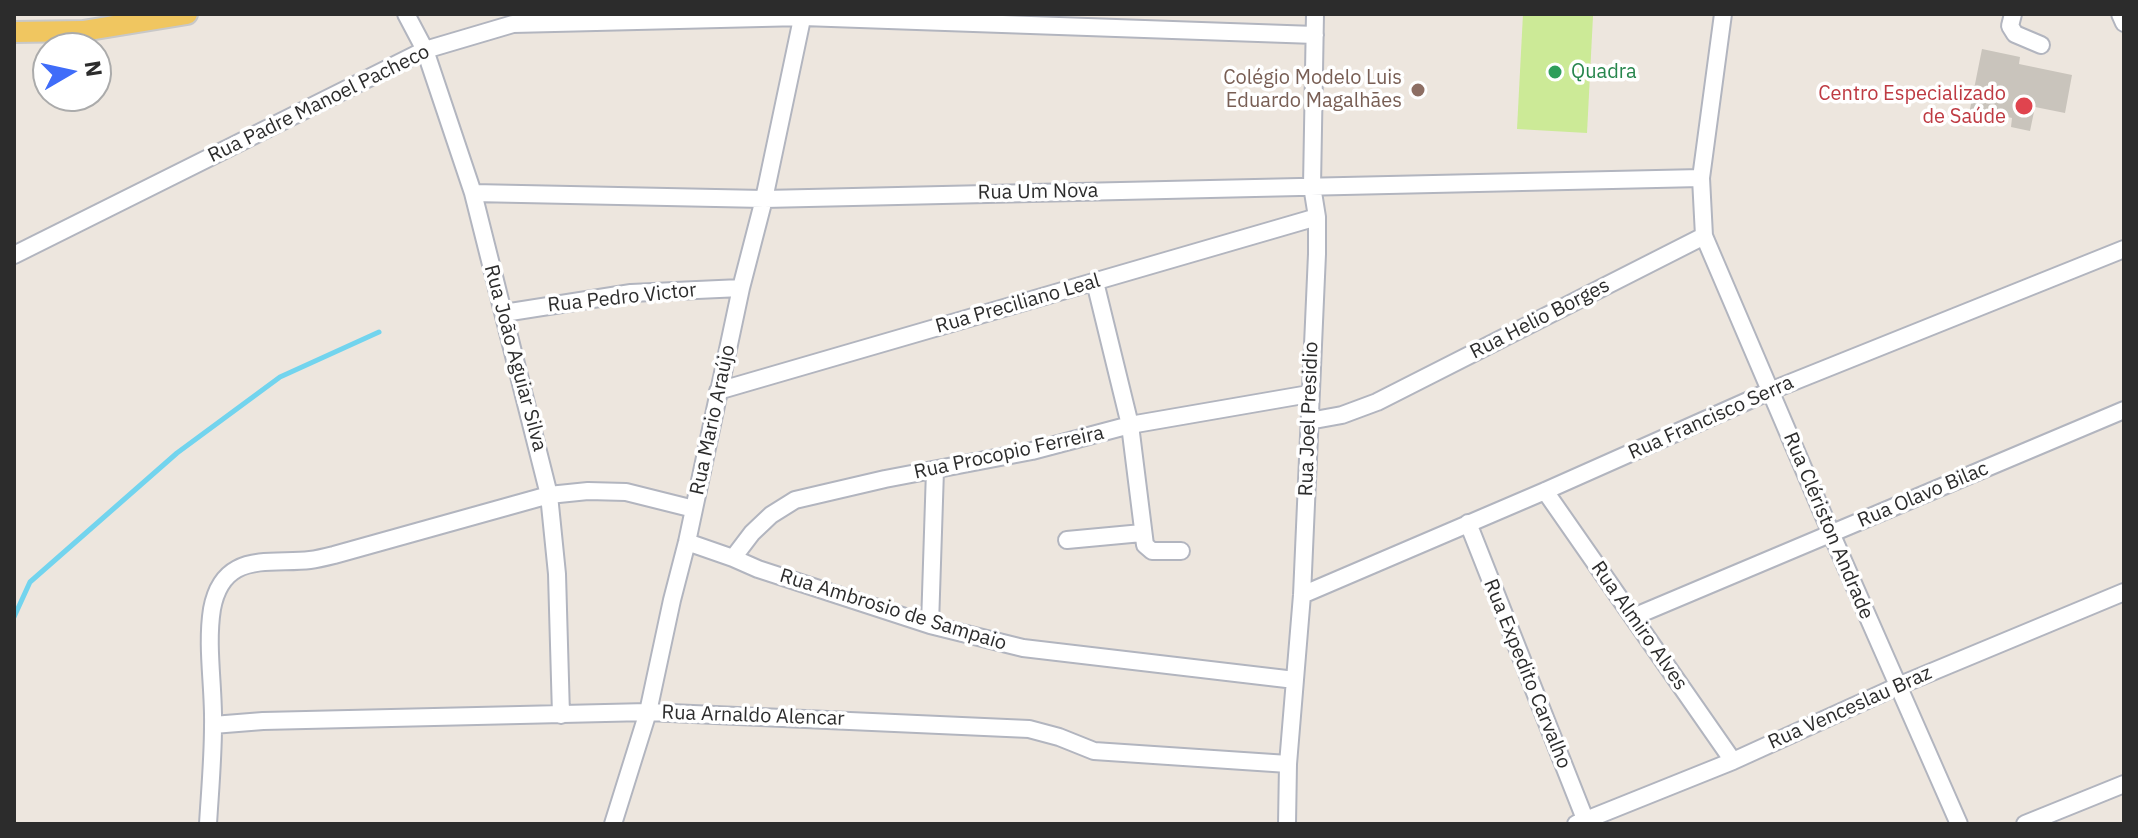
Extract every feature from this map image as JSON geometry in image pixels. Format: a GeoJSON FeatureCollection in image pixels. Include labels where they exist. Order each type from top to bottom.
{"type":"FeatureCollection","features":[{"type":"Feature","properties":{"kind":"main road"},"geometry":{"type":"LineString","coordinates":[[14,32],[83,31],[187,14]]}},
{"type":"Feature","properties":{"kind":"street","name":"Rua João Aguiar Silva"},"geometry":{"type":"LineString","coordinates":[[406,14],[425,50],[473,193],[549,495],[557,574],[561,715]]}},
{"type":"Feature","properties":{"kind":"street","name":"Rua Joel Presidio"},"geometry":{"type":"LineString","coordinates":[[1287,824],[1288,764],[1302,595],[1317,217],[1312,186],[1315,14]]}},
{"type":"Feature","properties":{"kind":"street","name":"Rua Clériston Andrade"},"geometry":{"type":"LineString","coordinates":[[1723,14],[1701,178],[1704,236],[1959,824]]}},
{"type":"Feature","properties":{"kind":"street"},"geometry":{"type":"LineString","coordinates":[[2013,14],[2010,26],[2015,34],[2041,45]]}},
{"type":"Feature","properties":{"kind":"street"},"geometry":{"type":"LineString","coordinates":[[2120,14],[2124,23]]}},
{"type":"Feature","properties":{"kind":"street","name":"Rua Padre Manoel Pacheco"},"geometry":{"type":"LineString","coordinates":[[14,255],[425,50],[513,24],[803,16],[1315,35]]}},
{"type":"Feature","properties":{"kind":"street","name":"Rua Mario Araújo"},"geometry":{"type":"LineString","coordinates":[[613,824],[648,712],[803,16]]}},
{"type":"Feature","properties":{"kind":"street","name":"Rua Um Nova"},"geometry":{"type":"LineString","coordinates":[[473,193],[764,199],[1701,178]]}},
{"type":"Feature","properties":{"kind":"street","name":"Rua Preciliano Leal"},"geometry":{"type":"LineString","coordinates":[[718,391],[1317,217]]}},
{"type":"Feature","properties":{"kind":"street","name":"Rua Helio Borges"},"geometry":{"type":"LineString","coordinates":[[1309,421],[1342,415],[1377,402],[1704,236]]}},
{"type":"Feature","properties":{"kind":"street","name":"Rua Francisco Serra"},"geometry":{"type":"LineString","coordinates":[[1302,595],[1770,391],[2124,249]]}},
{"type":"Feature","properties":{"kind":"street"},"geometry":{"type":"LineString","coordinates":[[1095,282],[1130,425],[1142,533],[1148,549],[1152,551],[1181,551]]}},
{"type":"Feature","properties":{"kind":"street","name":"Rua Pedro Victor"},"geometry":{"type":"LineString","coordinates":[[504,313],[631,293],[741,288]]}},
{"type":"Feature","properties":{"kind":"street","name":"Rua Procopio Ferreira"},"geometry":{"type":"LineString","coordinates":[[733,558],[761,524],[795,500],[1032,451],[1130,425],[1309,394]]}},
{"type":"Feature","properties":{"kind":"street","name":"Rua Olavo Bilac"},"geometry":{"type":"LineString","coordinates":[[1633,617],[2124,410]]}},
{"type":"Feature","properties":{"kind":"street"},"geometry":{"type":"LineString","coordinates":[[930,625],[935,470]]}},
{"type":"Feature","properties":{"kind":"street"},"geometry":{"type":"LineString","coordinates":[[208,824],[213,725],[212,607],[220,585],[235,570],[257,564],[334,555],[549,495],[588,491],[626,492],[694,509]]}},
{"type":"Feature","properties":{"kind":"street","name":"Rua Almiro Alves"},"geometry":{"type":"LineString","coordinates":[[1545,491],[1733,761]]}},
{"type":"Feature","properties":{"kind":"street","name":"Rua Expedito Carvalho"},"geometry":{"type":"LineString","coordinates":[[1468,523],[1583,823]]}},
{"type":"Feature","properties":{"kind":"street"},"geometry":{"type":"LineString","coordinates":[[1067,540],[1142,533]]}},
{"type":"Feature","properties":{"kind":"street","name":"Rua Ambrosio de Sampaio"},"geometry":{"type":"LineString","coordinates":[[687,542],[758,569],[930,625],[1023,648],[1295,680]]}},
{"type":"Feature","properties":{"kind":"street","name":"Rua Venceslau Braz"},"geometry":{"type":"LineString","coordinates":[[1583,823],[2124,592]]}},
{"type":"Feature","properties":{"kind":"street","name":"Rua Arnaldo Alencar"},"geometry":{"type":"LineString","coordinates":[[213,725],[263,721],[648,712],[1029,729],[1094,751],[1288,764]]}},
{"type":"Feature","properties":{"kind":"street"},"geometry":{"type":"LineString","coordinates":[[2025,824],[2124,784]]}},
{"type":"Feature","properties":{"kind":"green space","name":"Quadra"},"geometry":{"type":"Polygon","coordinates":[[[1523,14],[1593,16],[1587,133],[1517,129],[1523,14]]]}},
{"type":"Feature","properties":{"kind":"building"},"geometry":{"type":"Polygon","coordinates":[[[1982,49],[2020,57],[2019,64],[2072,75],[2065,113],[2035,107],[2030,131],[2011,127],[2012,118],[2003,116],[2001,126],[1968,119],[1982,49]]]}},
{"type":"Feature","properties":{"kind":"waterway"},"geometry":{"type":"LineString","coordinates":[[14,617],[30,582],[177,453],[280,377],[379,332]]}},
{"type":"Feature","properties":{"kind":"place","name":"Quadra"},"geometry":{"type":"Point","coordinates":[1555,72]}},
{"type":"Feature","properties":{"kind":"place","name":"Colégio Modelo Luis Eduardo Magalhães"},"geometry":{"type":"Point","coordinates":[1418,90]}},
{"type":"Feature","properties":{"kind":"place","name":"Centro Especializado de Saúde"},"geometry":{"type":"Point","coordinates":[2024,106]}}]}
